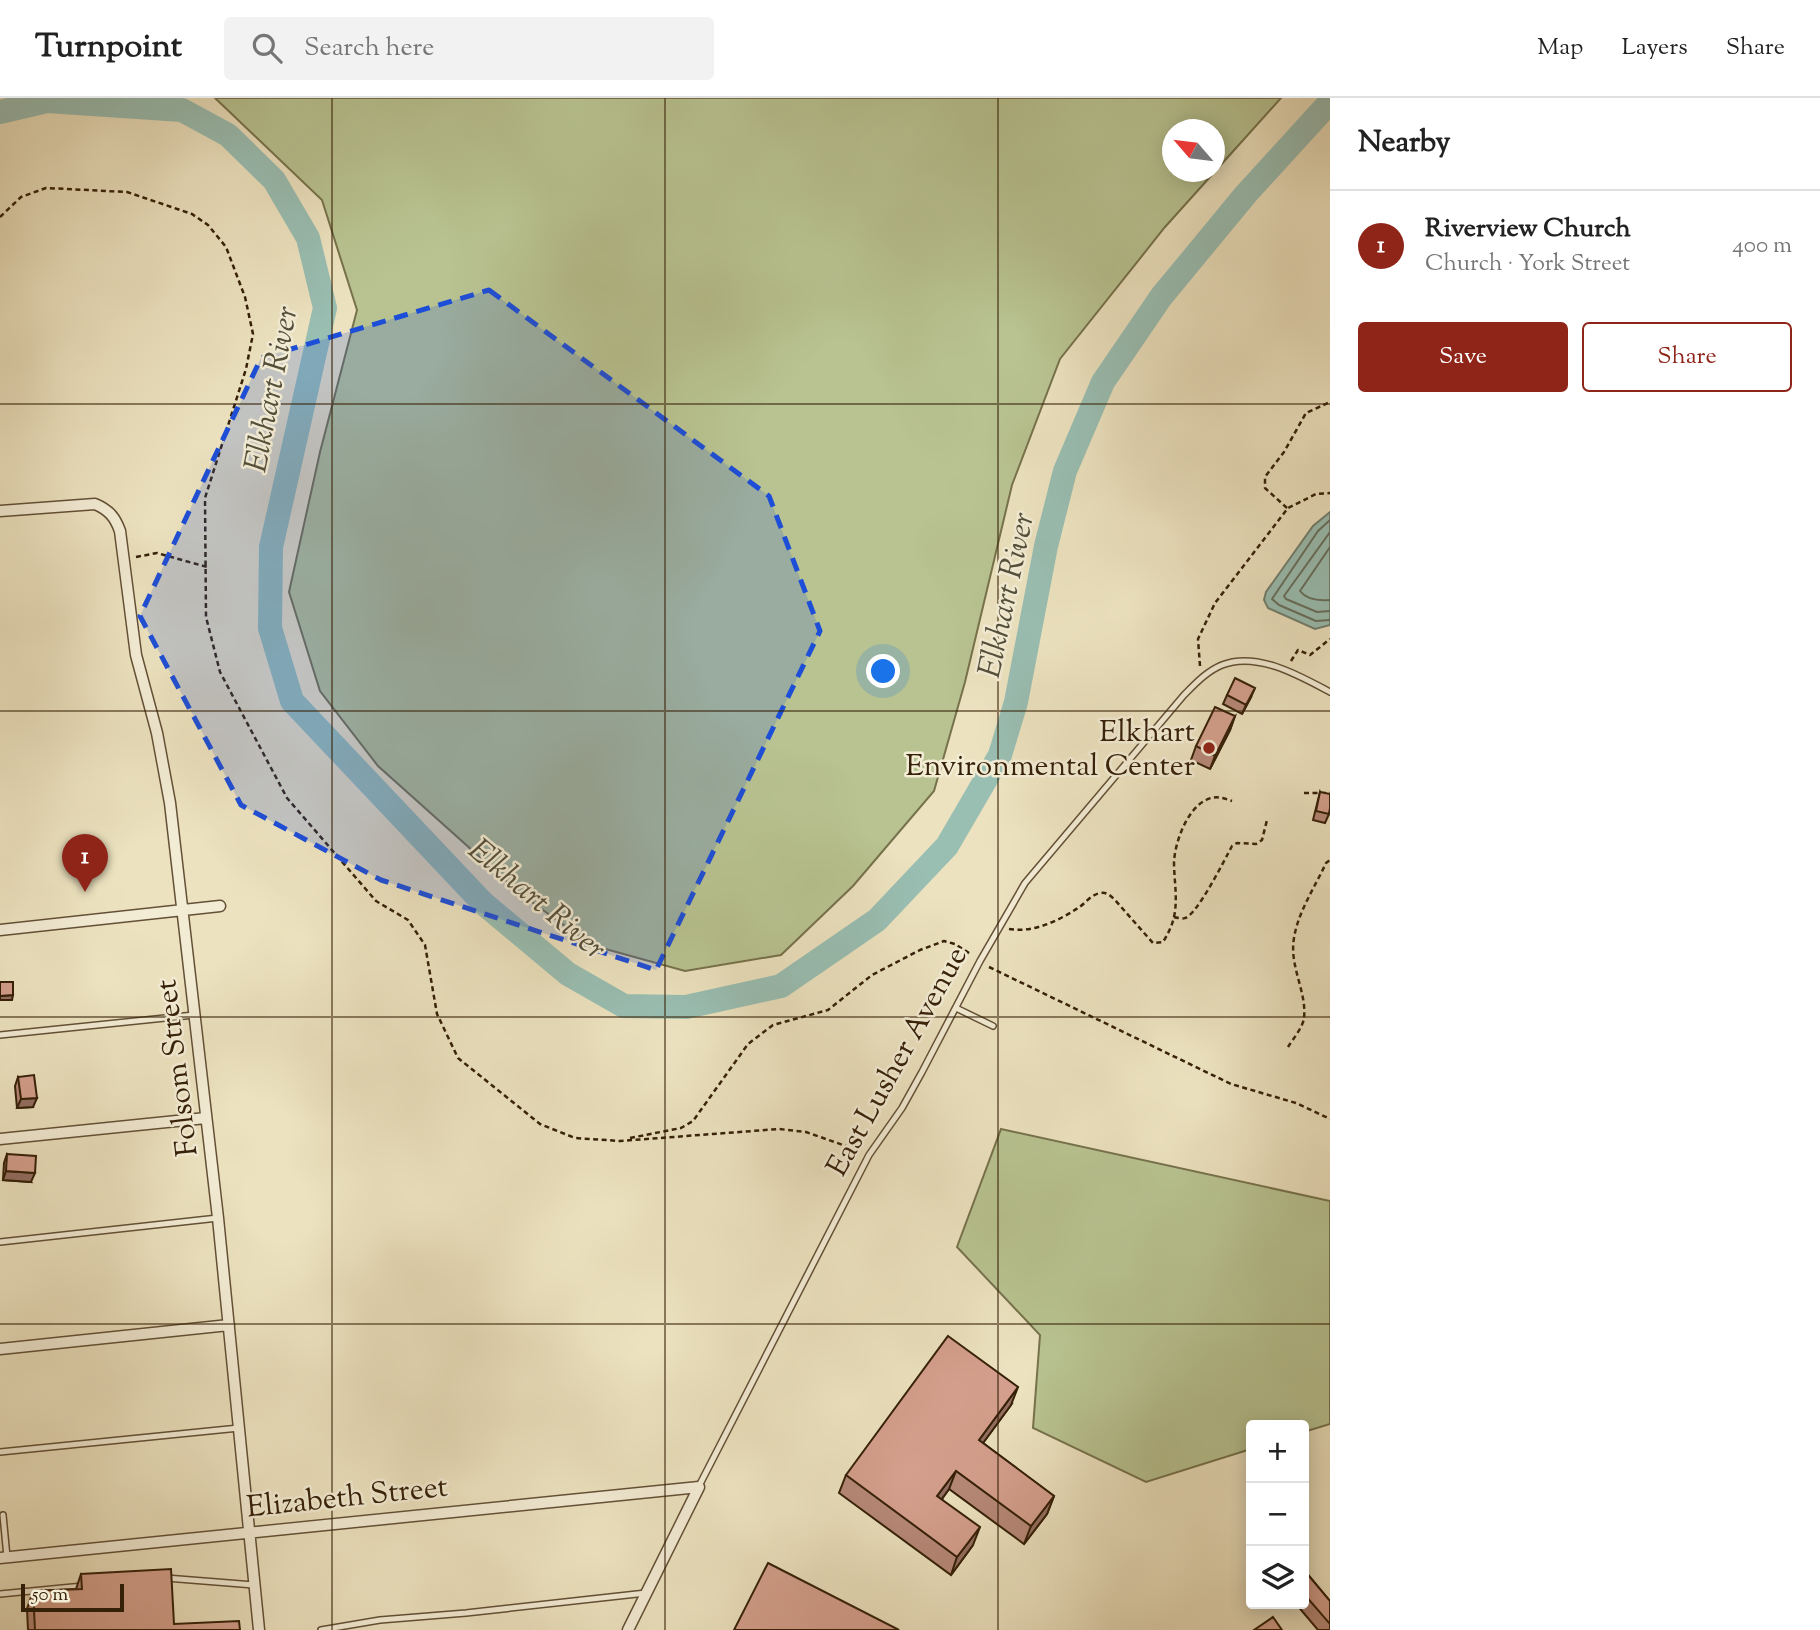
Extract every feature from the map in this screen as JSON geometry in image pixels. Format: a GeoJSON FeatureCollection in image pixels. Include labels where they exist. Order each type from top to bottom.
{"type":"FeatureCollection","features":[{"type":"Feature","properties":{"kind":"street","name":"Folsom Street"},"geometry":{"type":"LineString","coordinates":[[0,511],[95,504],[106,509],[115,518],[120,531],[136,655],[157,733],[170,803],[218,1217],[259,1630]]}},
{"type":"Feature","properties":{"kind":"street"},"geometry":{"type":"LineString","coordinates":[[0,930],[220,906]]}},
{"type":"Feature","properties":{"kind":"street"},"geometry":{"type":"LineString","coordinates":[[0,1139],[206,1118]]}},
{"type":"Feature","properties":{"kind":"street"},"geometry":{"type":"LineString","coordinates":[[0,1349],[229,1325]]}},
{"type":"Feature","properties":{"kind":"street","name":"Elizabeth Street"},"geometry":{"type":"LineString","coordinates":[[4,1557],[699,1487]]}},
{"type":"Feature","properties":{"kind":"street","name":"East Lusher Avenue"},"geometry":{"type":"LineString","coordinates":[[628,1630],[699,1487]]}},
{"type":"Feature","properties":{"kind":"lane","name":"East Lusher Avenue"},"geometry":{"type":"LineString","coordinates":[[699,1487],[869,1155],[902,1108],[980,961],[1026,883],[1184,695],[1205,675],[1223,665],[1244,661],[1286,671],[1330,692]]}},
{"type":"Feature","properties":{"kind":"lane"},"geometry":{"type":"LineString","coordinates":[[956,1008],[993,1026]]}},
{"type":"Feature","properties":{"kind":"lane"},"geometry":{"type":"LineString","coordinates":[[0,1035],[194,1015]]}},
{"type":"Feature","properties":{"kind":"lane"},"geometry":{"type":"LineString","coordinates":[[0,1242],[218,1217]]}},
{"type":"Feature","properties":{"kind":"lane"},"geometry":{"type":"LineString","coordinates":[[0,1452],[239,1428]]}},
{"type":"Feature","properties":{"kind":"lane"},"geometry":{"type":"LineString","coordinates":[[4,1514],[4,1557]]}},
{"type":"Feature","properties":{"kind":"lane"},"geometry":{"type":"LineString","coordinates":[[162,1578],[254,1584]]}},
{"type":"Feature","properties":{"kind":"lane"},"geometry":{"type":"LineString","coordinates":[[0,1594],[94,1585]]}},
{"type":"Feature","properties":{"kind":"lane"},"geometry":{"type":"LineString","coordinates":[[321,1630],[380,1620],[646,1593]]}},
{"type":"Feature","properties":{"kind":"path"},"geometry":{"type":"LineString","coordinates":[[0,217],[21,197],[46,188],[127,192],[192,214],[208,225],[226,247],[245,298],[253,334],[246,369],[205,498],[206,617],[220,672],[286,799],[376,901],[408,919],[425,945],[436,1014],[458,1058],[540,1124],[575,1138],[620,1140],[779,1129],[806,1132],[869,1155]]}},
{"type":"Feature","properties":{"kind":"path"},"geometry":{"type":"LineString","coordinates":[[1287,508],[1265,488],[1265,477],[1284,452],[1306,413],[1330,402]]}},
{"type":"Feature","properties":{"kind":"path"},"geometry":{"type":"LineString","coordinates":[[1205,675],[1200,665],[1198,639],[1215,603],[1287,508],[1316,494],[1330,493]]}},
{"type":"Feature","properties":{"kind":"path"},"geometry":{"type":"LineString","coordinates":[[123,561],[158,553],[207,567]]}},
{"type":"Feature","properties":{"kind":"path"},"geometry":{"type":"LineString","coordinates":[[1286,671],[1298,650],[1310,655],[1330,639]]}},
{"type":"Feature","properties":{"kind":"path"},"geometry":{"type":"LineString","coordinates":[[1304,793],[1330,793]]}},
{"type":"Feature","properties":{"kind":"path"},"geometry":{"type":"LineString","coordinates":[[999,927],[1019,930],[1047,924],[1101,892],[1109,894],[1153,943],[1163,942],[1174,917],[1177,888],[1174,862],[1184,828],[1194,809],[1206,800],[1219,797],[1232,801]]}},
{"type":"Feature","properties":{"kind":"path"},"geometry":{"type":"LineString","coordinates":[[1174,917],[1184,919],[1190,916],[1207,892],[1232,846],[1237,843],[1256,844],[1262,841],[1267,820]]}},
{"type":"Feature","properties":{"kind":"path"},"geometry":{"type":"LineString","coordinates":[[1288,1047],[1304,1020],[1301,989],[1293,967],[1294,938],[1301,915],[1326,863],[1330,860]]}},
{"type":"Feature","properties":{"kind":"path"},"geometry":{"type":"LineString","coordinates":[[620,1140],[681,1128],[693,1121],[741,1053],[773,1025],[828,1010],[872,975],[920,950],[944,941],[955,944],[980,961],[1231,1084],[1296,1103],[1330,1119]]}},
{"type":"Feature","properties":{"kind":"highlighted area"},"geometry":{"type":"Polygon","coordinates":[[[489,290],[769,496],[820,631],[656,970],[381,880],[241,805],[140,616],[261,358],[489,290]]]}},
{"type":"Feature","properties":{"kind":"green space"},"geometry":{"type":"Polygon","coordinates":[[[215,98],[1281,98],[1225,160],[1225,119],[1162,119],[1162,182],[1205,182],[1165,227],[1060,359],[1012,485],[965,682],[934,791],[853,886],[781,955],[685,971],[591,945],[521,894],[378,766],[320,691],[289,592],[320,452],[357,310],[322,200],[215,98]]]}},
{"type":"Feature","properties":{"kind":"green space"},"geometry":{"type":"Polygon","coordinates":[[[1001,1129],[1330,1201],[1330,1424],[1309,1430],[1309,1420],[1246,1420],[1246,1451],[1146,1482],[1033,1428],[1040,1335],[957,1247],[1001,1129]]]}},
{"type":"Feature","properties":{"kind":"water"},"geometry":{"type":"Polygon","coordinates":[[[1330,512],[1330,625],[1315,629],[1268,608],[1264,600],[1266,592],[1313,526],[1330,512]]]}},
{"type":"Feature","properties":{"kind":"building"},"geometry":{"type":"Polygon","coordinates":[[[1235,678],[1255,688],[1246,705],[1227,695],[1235,678]]]}},
{"type":"Feature","properties":{"kind":"building","name":"Elkhart Environmental Center"},"geometry":{"type":"Polygon","coordinates":[[[1215,707],[1235,716],[1215,756],[1196,746],[1215,707]]]}},
{"type":"Feature","properties":{"kind":"building"},"geometry":{"type":"Polygon","coordinates":[[[1320,792],[1330,794],[1329,814],[1316,811],[1320,792]]]}},
{"type":"Feature","properties":{"kind":"building"},"geometry":{"type":"Polygon","coordinates":[[[0,982],[13,982],[13,995],[0,996],[0,982]]]}},
{"type":"Feature","properties":{"kind":"building"},"geometry":{"type":"Polygon","coordinates":[[[34,1075],[37,1098],[21,1099],[18,1077],[34,1075]]]}},
{"type":"Feature","properties":{"kind":"building"},"geometry":{"type":"Polygon","coordinates":[[[7,1154],[36,1156],[35,1173],[6,1171],[7,1154]]]}},
{"type":"Feature","properties":{"kind":"building"},"geometry":{"type":"Polygon","coordinates":[[[948,1336],[1018,1387],[979,1440],[1054,1496],[1031,1526],[956,1471],[937,1496],[980,1527],[957,1557],[846,1475],[948,1336]]]}},
{"type":"Feature","properties":{"kind":"building"},"geometry":{"type":"Polygon","coordinates":[[[768,1563],[899,1630],[734,1630],[768,1563]]]}},
{"type":"Feature","properties":{"kind":"building"},"geometry":{"type":"Polygon","coordinates":[[[171,1569],[174,1624],[239,1621],[240,1630],[35,1630],[33,1591],[82,1589],[81,1574],[171,1569]]]}},
{"type":"Feature","properties":{"kind":"building"},"geometry":{"type":"Polygon","coordinates":[[[1309,1576],[1330,1601],[1330,1624],[1309,1600],[1309,1576]]]}},
{"type":"Feature","properties":{"kind":"building"},"geometry":{"type":"Polygon","coordinates":[[[1273,1617],[1282,1630],[1254,1630],[1273,1617]]]}},
{"type":"Feature","properties":{"kind":"waterway","name":"Elkhart River"},"geometry":{"type":"LineString","coordinates":[[0,112],[47,101],[182,110],[228,135],[274,180],[308,238],[325,308],[271,547],[270,628],[292,701],[483,903],[568,974],[624,1006],[686,1007],[781,986],[877,920],[947,846],[1000,755],[1016,702],[1046,546],[1065,471],[1103,382],[1161,297],[1246,194],[1330,102]]}},
{"type":"Feature","properties":{"kind":"place","name":"Elkhart Environmental Center"},"geometry":{"type":"Point","coordinates":[1209,748]}},
{"type":"Feature","properties":{"kind":"place","name":"Riverview Church"},"geometry":{"type":"Point","coordinates":[85,892]}}]}
